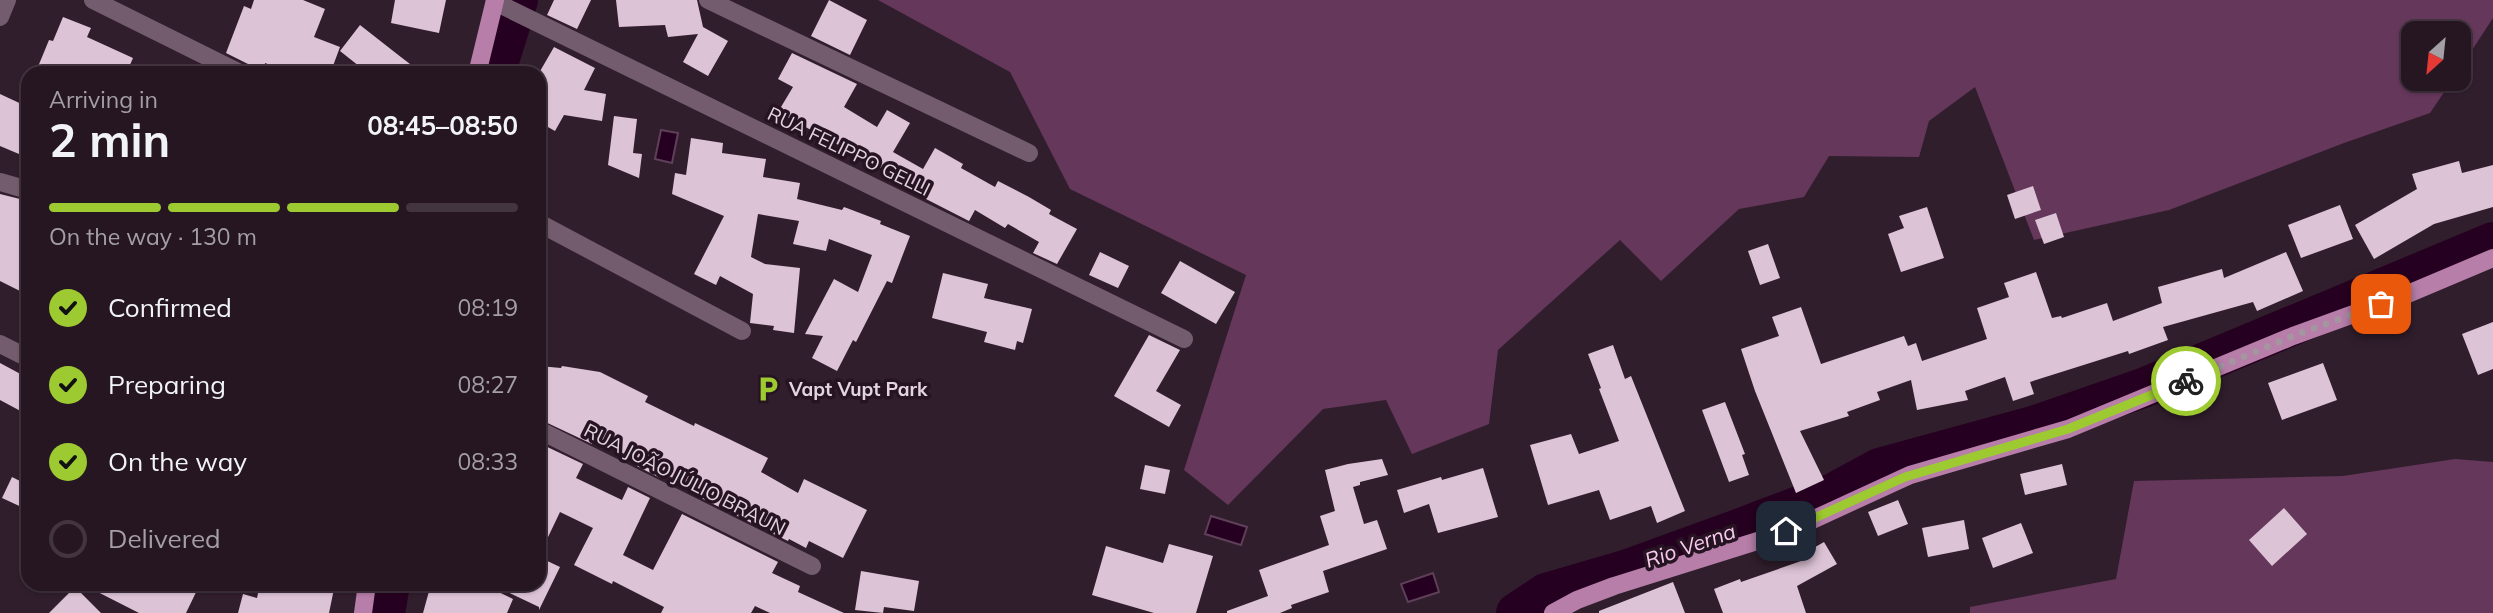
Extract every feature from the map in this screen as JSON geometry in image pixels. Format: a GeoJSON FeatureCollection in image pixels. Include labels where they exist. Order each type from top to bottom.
{"type":"FeatureCollection","features":[{"type":"Feature","properties":{"kind":"main road"},"geometry":{"type":"LineString","coordinates":[[479,66],[495,1]]}},
{"type":"Feature","properties":{"kind":"main road"},"geometry":{"type":"LineString","coordinates":[[1553,613],[1577,600],[1614,586],[1786,531],[1910,475],[2068,429],[2293,336],[2403,296],[2493,258]]}},
{"type":"Feature","properties":{"kind":"main road"},"geometry":{"type":"LineString","coordinates":[[363,613],[366,591]]}},
{"type":"Feature","properties":{"kind":"street"},"geometry":{"type":"LineString","coordinates":[[0,17],[7,0]]}},
{"type":"Feature","properties":{"kind":"street"},"geometry":{"type":"LineString","coordinates":[[93,0],[226,66]]}},
{"type":"Feature","properties":{"kind":"street"},"geometry":{"type":"LineString","coordinates":[[708,0],[1029,152]]}},
{"type":"Feature","properties":{"kind":"street","name":"RUA FELIPPO GELLI"},"geometry":{"type":"LineString","coordinates":[[495,1],[1184,339]]}},
{"type":"Feature","properties":{"kind":"street"},"geometry":{"type":"LineString","coordinates":[[0,182],[21,188]]}},
{"type":"Feature","properties":{"kind":"street"},"geometry":{"type":"LineString","coordinates":[[546,227],[742,331]]}},
{"type":"Feature","properties":{"kind":"street"},"geometry":{"type":"LineString","coordinates":[[0,344],[21,354]]}},
{"type":"Feature","properties":{"kind":"street","name":"RUA JOÃO JÚLIO BRAUN"},"geometry":{"type":"LineString","coordinates":[[546,433],[812,566]]}},
{"type":"Feature","properties":{"kind":"shaded area"},"geometry":{"type":"Polygon","coordinates":[[[878,0],[2493,0],[2493,18],[2471,52],[2471,21],[2401,21],[2401,91],[2445,91],[2430,113],[2169,210],[2034,240],[1975,87],[1929,121],[1919,157],[1829,156],[1804,197],[1739,209],[1661,281],[1620,240],[1498,350],[1489,424],[1412,454],[1386,400],[1323,409],[1228,505],[1184,470],[1246,275],[1070,189],[1010,72],[878,0]]]}},
{"type":"Feature","properties":{"kind":"shaded area"},"geometry":{"type":"Polygon","coordinates":[[[661,130],[678,133],[672,163],[655,159],[661,130]]]}},
{"type":"Feature","properties":{"kind":"shaded area"},"geometry":{"type":"Polygon","coordinates":[[[2455,459],[2493,462],[2493,613],[1970,613],[1970,607],[2116,579],[2134,481],[2343,476],[2455,459]]]}},
{"type":"Feature","properties":{"kind":"shaded area"},"geometry":{"type":"Polygon","coordinates":[[[1211,516],[1247,527],[1241,545],[1205,534],[1211,516]]]}},
{"type":"Feature","properties":{"kind":"shaded area"},"geometry":{"type":"Polygon","coordinates":[[[1433,573],[1439,592],[1408,602],[1401,584],[1433,573]]]}},
{"type":"Feature","properties":{"kind":"building"},"geometry":{"type":"Polygon","coordinates":[[[254,0],[303,0],[325,9],[314,37],[340,47],[333,66],[273,66],[265,63],[265,66],[249,66],[226,53],[244,6],[251,9],[254,0]]]}},
{"type":"Feature","properties":{"kind":"building"},"geometry":{"type":"Polygon","coordinates":[[[395,0],[446,0],[439,33],[391,23],[395,0]]]}},
{"type":"Feature","properties":{"kind":"building"},"geometry":{"type":"Polygon","coordinates":[[[554,0],[591,0],[577,29],[547,15],[554,0]]]}},
{"type":"Feature","properties":{"kind":"building"},"geometry":{"type":"Polygon","coordinates":[[[616,0],[697,0],[703,27],[728,41],[708,76],[683,62],[698,34],[668,37],[665,25],[619,27],[616,0]]]}},
{"type":"Feature","properties":{"kind":"building"},"geometry":{"type":"Polygon","coordinates":[[[829,0],[867,20],[850,55],[811,36],[829,0]]]}},
{"type":"Feature","properties":{"kind":"building"},"geometry":{"type":"Polygon","coordinates":[[[63,17],[91,28],[87,37],[133,58],[130,66],[38,66],[49,40],[53,41],[63,17]]]}},
{"type":"Feature","properties":{"kind":"building"},"geometry":{"type":"Polygon","coordinates":[[[360,25],[413,66],[359,66],[340,51],[360,25]]]}},
{"type":"Feature","properties":{"kind":"building"},"geometry":{"type":"Polygon","coordinates":[[[554,47],[595,68],[584,90],[606,94],[602,121],[564,115],[555,131],[546,126],[546,66],[543,66],[554,47]]]}},
{"type":"Feature","properties":{"kind":"building"},"geometry":{"type":"Polygon","coordinates":[[[792,53],[857,84],[844,107],[877,127],[887,110],[910,123],[893,152],[923,169],[935,148],[963,164],[961,168],[995,187],[998,181],[1029,197],[1051,210],[1049,214],[1077,229],[1057,264],[1033,253],[1039,242],[1008,224],[1005,228],[975,210],[969,221],[885,178],[888,172],[778,112],[793,87],[778,79],[792,53]]]}},
{"type":"Feature","properties":{"kind":"building"},"geometry":{"type":"Polygon","coordinates":[[[0,94],[21,104],[21,151],[19,154],[0,146],[0,94]]]}},
{"type":"Feature","properties":{"kind":"building"},"geometry":{"type":"Polygon","coordinates":[[[614,116],[637,119],[633,153],[642,154],[639,178],[608,165],[614,116]]]}},
{"type":"Feature","properties":{"kind":"building"},"geometry":{"type":"Polygon","coordinates":[[[691,138],[723,143],[722,153],[766,159],[763,177],[800,183],[797,199],[842,210],[844,207],[910,236],[892,283],[887,281],[856,342],[853,340],[837,371],[812,358],[823,336],[805,334],[834,279],[858,292],[872,255],[829,239],[826,251],[793,244],[799,221],[758,214],[751,257],[765,264],[800,268],[794,333],[773,330],[774,326],[750,323],[753,294],[720,276],[716,285],[694,274],[724,216],[672,194],[675,173],[686,175],[691,138]]]}},
{"type":"Feature","properties":{"kind":"building"},"geometry":{"type":"Polygon","coordinates":[[[2459,161],[2462,173],[2493,165],[2493,207],[2434,224],[2374,259],[2355,225],[2417,189],[2412,174],[2459,161]]]}},
{"type":"Feature","properties":{"kind":"building"},"geometry":{"type":"Polygon","coordinates":[[[2033,186],[2041,210],[2015,219],[2007,195],[2033,186]]]}},
{"type":"Feature","properties":{"kind":"building"},"geometry":{"type":"Polygon","coordinates":[[[0,194],[21,199],[21,292],[0,281],[0,194]]]}},
{"type":"Feature","properties":{"kind":"building"},"geometry":{"type":"Polygon","coordinates":[[[2340,205],[2353,239],[2301,258],[2288,225],[2340,205]]]}},
{"type":"Feature","properties":{"kind":"building"},"geometry":{"type":"Polygon","coordinates":[[[1927,207],[1944,258],[1901,272],[1888,234],[1904,228],[1899,216],[1927,207]]]}},
{"type":"Feature","properties":{"kind":"building"},"geometry":{"type":"Polygon","coordinates":[[[2056,213],[2064,237],[2044,244],[2035,220],[2056,213]]]}},
{"type":"Feature","properties":{"kind":"building"},"geometry":{"type":"Polygon","coordinates":[[[1768,244],[1780,278],[1760,285],[1748,251],[1768,244]]]}},
{"type":"Feature","properties":{"kind":"building"},"geometry":{"type":"Polygon","coordinates":[[[1100,252],[1129,266],[1118,288],[1089,275],[1100,252]]]}},
{"type":"Feature","properties":{"kind":"building"},"geometry":{"type":"Polygon","coordinates":[[[2286,252],[2303,291],[2257,311],[2253,302],[2163,327],[2168,340],[2030,382],[2034,394],[2013,401],[2005,377],[1965,391],[1968,400],[1917,410],[1911,380],[1877,392],[1880,400],[1847,412],[1849,416],[1800,431],[1824,480],[1796,493],[1741,349],[1779,336],[1772,317],[1801,307],[1821,364],[1904,336],[1908,346],[1916,343],[1922,361],[1987,339],[1977,308],[2009,297],[2004,283],[2036,272],[2052,318],[2062,318],[2107,303],[2113,321],[2162,303],[2158,287],[2222,269],[2224,278],[2286,252]]]}},
{"type":"Feature","properties":{"kind":"building"},"geometry":{"type":"Polygon","coordinates":[[[1180,261],[1235,292],[1216,324],[1161,293],[1180,261]]]}},
{"type":"Feature","properties":{"kind":"building"},"geometry":{"type":"Polygon","coordinates":[[[943,273],[988,284],[984,298],[1032,309],[1023,343],[1017,341],[1015,350],[984,342],[987,332],[932,318],[943,273]]]}},
{"type":"Feature","properties":{"kind":"building"},"geometry":{"type":"Polygon","coordinates":[[[2493,322],[2493,369],[2478,375],[2462,334],[2493,322]]]}},
{"type":"Feature","properties":{"kind":"building"},"geometry":{"type":"Polygon","coordinates":[[[1149,335],[1180,350],[1156,391],[1181,405],[1169,427],[1114,396],[1149,335]]]}},
{"type":"Feature","properties":{"kind":"building"},"geometry":{"type":"Polygon","coordinates":[[[1613,345],[1625,379],[1631,376],[1685,511],[1657,523],[1651,506],[1610,520],[1599,490],[1548,505],[1530,445],[1571,434],[1579,454],[1619,441],[1588,354],[1613,345]]]}},
{"type":"Feature","properties":{"kind":"building"},"geometry":{"type":"Polygon","coordinates":[[[0,363],[21,374],[21,411],[0,400],[0,363]]]}},
{"type":"Feature","properties":{"kind":"building"},"geometry":{"type":"Polygon","coordinates":[[[2323,363],[2337,400],[2282,420],[2268,383],[2323,363]]]}},
{"type":"Feature","properties":{"kind":"building"},"geometry":{"type":"Polygon","coordinates":[[[562,366],[600,372],[648,396],[645,402],[768,458],[761,472],[798,493],[804,479],[867,510],[843,558],[809,541],[806,548],[789,539],[788,541],[693,494],[695,489],[663,473],[660,478],[637,466],[640,461],[594,440],[592,444],[546,422],[546,367],[562,366]]]}},
{"type":"Feature","properties":{"kind":"building"},"geometry":{"type":"Polygon","coordinates":[[[1725,402],[1745,454],[1742,455],[1749,475],[1729,482],[1702,410],[1725,402]]]}},
{"type":"Feature","properties":{"kind":"building"},"geometry":{"type":"Polygon","coordinates":[[[546,446],[583,464],[576,478],[622,500],[628,487],[650,498],[623,555],[653,570],[682,514],[778,562],[772,573],[800,586],[798,592],[844,613],[770,613],[755,606],[751,613],[661,613],[664,607],[574,565],[593,528],[560,512],[546,541],[546,446]]]}},
{"type":"Feature","properties":{"kind":"building"},"geometry":{"type":"Polygon","coordinates":[[[1382,459],[1388,475],[1360,482],[1360,485],[1353,487],[1364,524],[1377,520],[1387,549],[1323,571],[1329,592],[1291,605],[1292,608],[1280,613],[1227,613],[1268,596],[1259,570],[1329,545],[1320,516],[1335,511],[1325,470],[1382,459]]]}},
{"type":"Feature","properties":{"kind":"building"},"geometry":{"type":"Polygon","coordinates":[[[2062,464],[2067,485],[2025,495],[2020,474],[2062,464]]]}},
{"type":"Feature","properties":{"kind":"building"},"geometry":{"type":"Polygon","coordinates":[[[1145,465],[1170,470],[1165,494],[1140,489],[1145,465]]]}},
{"type":"Feature","properties":{"kind":"building"},"geometry":{"type":"Polygon","coordinates":[[[1483,468],[1498,517],[1438,533],[1429,504],[1404,513],[1397,490],[1483,468]]]}},
{"type":"Feature","properties":{"kind":"building"},"geometry":{"type":"Polygon","coordinates":[[[12,477],[21,482],[21,507],[2,498],[12,477]]]}},
{"type":"Feature","properties":{"kind":"building"},"geometry":{"type":"Polygon","coordinates":[[[1898,500],[1908,524],[1878,536],[1868,512],[1898,500]]]}},
{"type":"Feature","properties":{"kind":"building"},"geometry":{"type":"Polygon","coordinates":[[[2284,508],[2307,534],[2272,566],[2249,540],[2284,508]]]}},
{"type":"Feature","properties":{"kind":"building"},"geometry":{"type":"Polygon","coordinates":[[[1964,520],[1969,549],[1928,557],[1922,528],[1964,520]]]}},
{"type":"Feature","properties":{"kind":"building"},"geometry":{"type":"Polygon","coordinates":[[[2021,523],[2033,553],[1993,568],[1982,538],[2021,523]]]}},
{"type":"Feature","properties":{"kind":"building"},"geometry":{"type":"Polygon","coordinates":[[[1824,542],[1837,564],[1797,586],[1806,613],[1723,613],[1714,589],[1804,560],[1801,555],[1824,542]]]}},
{"type":"Feature","properties":{"kind":"building"},"geometry":{"type":"Polygon","coordinates":[[[1169,544],[1213,556],[1196,613],[1154,613],[1092,595],[1106,546],[1163,563],[1169,544]]]}},
{"type":"Feature","properties":{"kind":"building"},"geometry":{"type":"Polygon","coordinates":[[[546,560],[560,567],[539,610],[539,607],[506,591],[546,591],[546,560]]]}},
{"type":"Feature","properties":{"kind":"building"},"geometry":{"type":"Polygon","coordinates":[[[861,571],[919,581],[914,611],[884,607],[883,613],[855,610],[861,571]]]}},
{"type":"Feature","properties":{"kind":"building"},"geometry":{"type":"Polygon","coordinates":[[[1673,582],[1685,613],[1599,613],[1599,611],[1673,582]]]}},
{"type":"Feature","properties":{"kind":"building"},"geometry":{"type":"Polygon","coordinates":[[[71,591],[79,591],[101,613],[49,613],[71,591]]]}},
{"type":"Feature","properties":{"kind":"building"},"geometry":{"type":"Polygon","coordinates":[[[96,591],[197,591],[186,613],[139,613],[96,591]]]}},
{"type":"Feature","properties":{"kind":"building"},"geometry":{"type":"Polygon","coordinates":[[[258,591],[334,591],[329,613],[238,613],[243,594],[257,598],[258,591]]]}},
{"type":"Feature","properties":{"kind":"building"},"geometry":{"type":"Polygon","coordinates":[[[429,591],[496,591],[513,599],[507,613],[423,613],[429,591]]]}},
{"type":"Feature","properties":{"kind":"waterway"},"geometry":{"type":"LineString","coordinates":[[497,66],[518,0]]}},
{"type":"Feature","properties":{"kind":"waterway","name":"Rio Verna"},"geometry":{"type":"LineString","coordinates":[[1516,613],[1546,593],[1625,570],[1738,529],[1833,493],[1879,468],[2036,425],[2143,388],[2493,242]]}},
{"type":"Feature","properties":{"kind":"waterway"},"geometry":{"type":"LineString","coordinates":[[385,613],[389,591]]}},
{"type":"Feature","properties":{"kind":"way so far"},"geometry":{"type":"LineString","coordinates":[[2186,381],[2293,336],[2381,304]]}},
{"type":"Feature","properties":{"kind":"place","name":"Vapt Vupt Park"},"geometry":{"type":"Point","coordinates":[768,389]}},
{"type":"Feature","properties":{"kind":"route"},"geometry":{"type":"LineString","coordinates":[[1786,531],[1905,477],[2068,429],[2186,381]]}}]}
